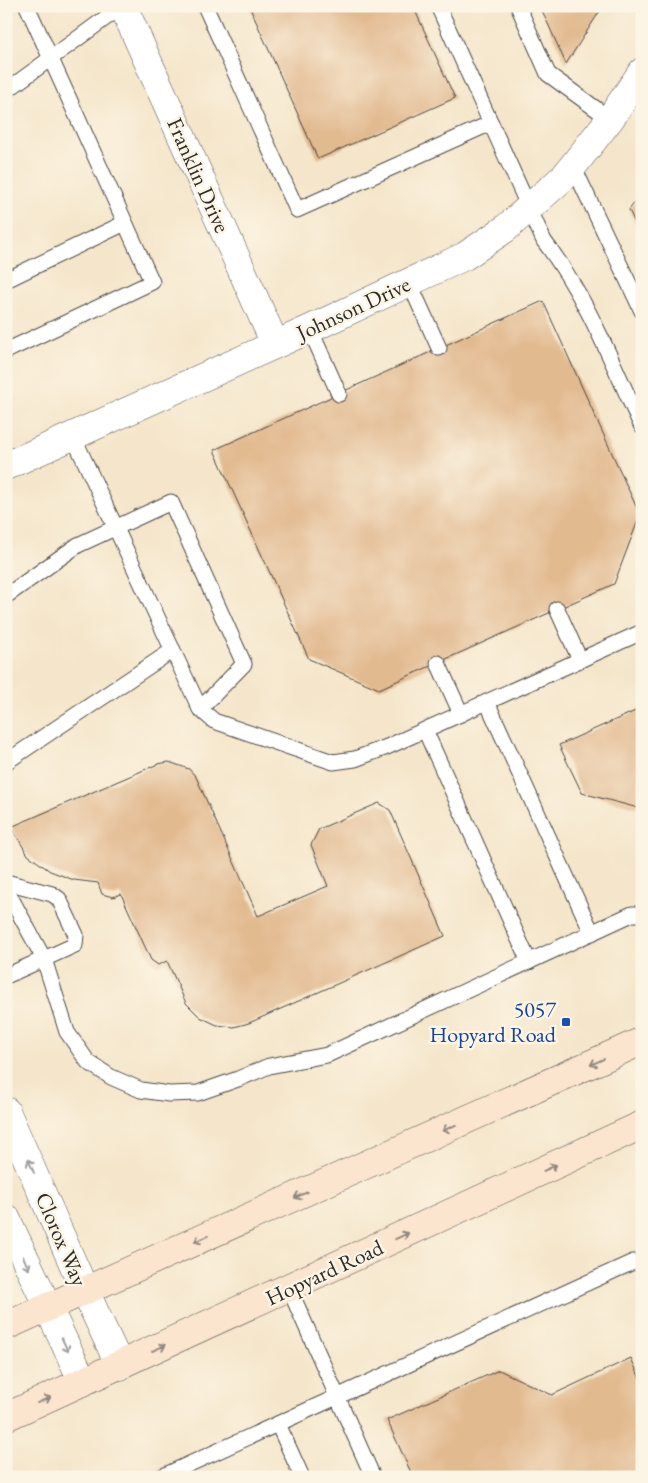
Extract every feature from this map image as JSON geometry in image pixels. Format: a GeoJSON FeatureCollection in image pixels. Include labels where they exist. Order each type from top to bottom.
{"type":"FeatureCollection","features":[{"type":"Feature","properties":{"kind":"main road"},"geometry":{"type":"LineString","coordinates":[[6,1326],[642,1041]]}},
{"type":"Feature","properties":{"kind":"main road","name":"Hopyard Road"},"geometry":{"type":"LineString","coordinates":[[6,1417],[641,1126]]}},
{"type":"Feature","properties":{"kind":"street","name":"Franklin Drive"},"geometry":{"type":"LineString","coordinates":[[123,6],[275,344]]}},
{"type":"Feature","properties":{"kind":"street","name":"Johnson Drive"},"geometry":{"type":"LineString","coordinates":[[6,466],[310,329],[465,256],[505,229],[565,176],[610,119],[642,72]]}},
{"type":"Feature","properties":{"kind":"street","name":"Clorox Way"},"geometry":{"type":"LineString","coordinates":[[6,1111],[120,1366]]}},
{"type":"Feature","properties":{"kind":"street","name":"Clorox Way"},"geometry":{"type":"LineString","coordinates":[[6,1218],[83,1382]]}},
{"type":"Feature","properties":{"kind":"lane"},"geometry":{"type":"LineString","coordinates":[[6,351],[152,282],[27,6]]}},
{"type":"Feature","properties":{"kind":"lane"},"geometry":{"type":"LineString","coordinates":[[6,91],[123,6]]}},
{"type":"Feature","properties":{"kind":"lane"},"geometry":{"type":"LineString","coordinates":[[205,6],[297,210],[491,123]]}},
{"type":"Feature","properties":{"kind":"lane"},"geometry":{"type":"LineString","coordinates":[[438,6],[544,241],[564,267],[590,316],[642,427]]}},
{"type":"Feature","properties":{"kind":"lane"},"geometry":{"type":"LineString","coordinates":[[518,6],[548,74],[610,119]]}},
{"type":"Feature","properties":{"kind":"lane"},"geometry":{"type":"LineString","coordinates":[[573,166],[642,311]]}},
{"type":"Feature","properties":{"kind":"lane"},"geometry":{"type":"LineString","coordinates":[[6,280],[125,223]]}},
{"type":"Feature","properties":{"kind":"lane"},"geometry":{"type":"LineString","coordinates":[[409,282],[439,348]]}},
{"type":"Feature","properties":{"kind":"lane"},"geometry":{"type":"LineString","coordinates":[[310,329],[339,394]]}},
{"type":"Feature","properties":{"kind":"lane"},"geometry":{"type":"LineString","coordinates":[[74,436],[200,709],[214,721],[334,762],[355,759],[425,730],[642,632]]}},
{"type":"Feature","properties":{"kind":"lane"},"geometry":{"type":"LineString","coordinates":[[6,596],[78,546],[171,502],[244,664],[200,709]]}},
{"type":"Feature","properties":{"kind":"lane"},"geometry":{"type":"LineString","coordinates":[[557,609],[580,660]]}},
{"type":"Feature","properties":{"kind":"lane"},"geometry":{"type":"LineString","coordinates":[[6,762],[173,650]]}},
{"type":"Feature","properties":{"kind":"lane"},"geometry":{"type":"LineString","coordinates":[[438,663],[461,714]]}},
{"type":"Feature","properties":{"kind":"lane"},"geometry":{"type":"LineString","coordinates":[[487,702],[592,933]]}},
{"type":"Feature","properties":{"kind":"lane"},"geometry":{"type":"LineString","coordinates":[[425,730],[529,962]]}},
{"type":"Feature","properties":{"kind":"lane"},"geometry":{"type":"LineString","coordinates":[[6,882],[52,894],[60,899],[76,935],[75,945],[6,976]]}},
{"type":"Feature","properties":{"kind":"lane"},"geometry":{"type":"LineString","coordinates":[[6,889],[44,959],[67,1032],[88,1062],[111,1077],[141,1090],[169,1094],[198,1093],[269,1066],[327,1054],[632,914],[642,914]]}},
{"type":"Feature","properties":{"kind":"lane"},"geometry":{"type":"LineString","coordinates":[[161,1477],[633,1262],[642,1262]]}},
{"type":"Feature","properties":{"kind":"lane"},"geometry":{"type":"LineString","coordinates":[[289,1288],[373,1477]]}},
{"type":"Feature","properties":{"kind":"lane"},"geometry":{"type":"LineString","coordinates":[[278,1424],[302,1477]]}},
{"type":"Feature","properties":{"kind":"building"},"geometry":{"type":"Polygon","coordinates":[[[249,6],[413,6],[455,98],[318,159],[249,6]]]}},
{"type":"Feature","properties":{"kind":"building"},"geometry":{"type":"Polygon","coordinates":[[[540,6],[603,6],[566,64],[540,6]]]}},
{"type":"Feature","properties":{"kind":"building"},"geometry":{"type":"Polygon","coordinates":[[[642,192],[642,238],[629,210],[642,192]]]}},
{"type":"Feature","properties":{"kind":"building"},"geometry":{"type":"Polygon","coordinates":[[[543,301],[640,515],[614,584],[379,689],[309,659],[214,450],[543,301]]]}},
{"type":"Feature","properties":{"kind":"building"},"geometry":{"type":"Polygon","coordinates":[[[642,708],[642,809],[582,793],[559,745],[642,708]]]}},
{"type":"Feature","properties":{"kind":"building"},"geometry":{"type":"Polygon","coordinates":[[[169,762],[189,769],[196,777],[258,916],[328,886],[311,845],[319,829],[379,803],[390,810],[445,936],[249,1023],[234,1027],[217,1025],[200,1017],[186,1003],[167,961],[158,965],[151,960],[121,894],[113,897],[102,894],[98,883],[74,880],[50,871],[28,855],[11,827],[158,764],[169,762]]]}},
{"type":"Feature","properties":{"kind":"building"},"geometry":{"type":"Polygon","coordinates":[[[631,1358],[642,1383],[642,1477],[413,1477],[387,1420],[499,1370],[552,1395],[631,1358]]]}},
{"type":"Feature","properties":{"kind":"place","name":"5057 Hopyard Road"},"geometry":{"type":"Point","coordinates":[566,1022]}}]}
